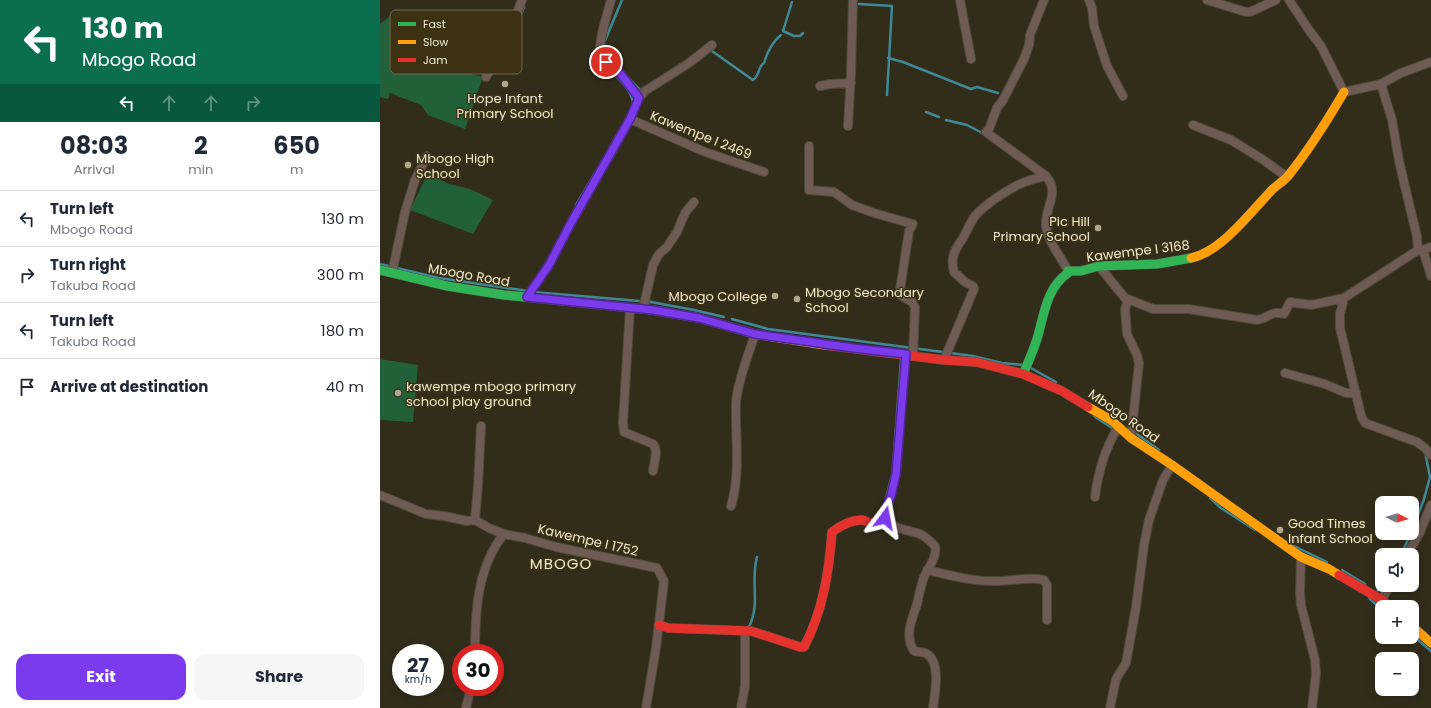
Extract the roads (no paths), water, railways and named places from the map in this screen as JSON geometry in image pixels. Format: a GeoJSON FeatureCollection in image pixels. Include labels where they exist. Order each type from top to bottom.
{"type":"FeatureCollection","features":[{"type":"Feature","properties":{"kind":"street"},"geometry":{"type":"LineString","coordinates":[[518,10],[522,0]]}},
{"type":"Feature","properties":{"kind":"street"},"geometry":{"type":"LineString","coordinates":[[611,0],[600,42],[601,55],[611,67],[619,72],[639,98]]}},
{"type":"Feature","properties":{"kind":"street"},"geometry":{"type":"LineString","coordinates":[[848,126],[851,82],[853,0]]}},
{"type":"Feature","properties":{"kind":"street"},"geometry":{"type":"LineString","coordinates":[[960,0],[971,59]]}},
{"type":"Feature","properties":{"kind":"street"},"geometry":{"type":"LineString","coordinates":[[1023,374],[1033,351],[1049,296],[1059,280],[1068,273],[1068,271],[1053,244],[1047,229],[1047,218],[1053,194],[1052,186],[1046,176],[986,132],[989,129],[997,108],[1003,100],[1024,59],[1029,45],[1030,35],[1044,0]]}},
{"type":"Feature","properties":{"kind":"street"},"geometry":{"type":"LineString","coordinates":[[1089,0],[1092,8],[1094,26],[1107,66],[1123,96]]}},
{"type":"Feature","properties":{"kind":"street"},"geometry":{"type":"LineString","coordinates":[[1207,0],[1246,12],[1250,12],[1276,0]]}},
{"type":"Feature","properties":{"kind":"street"},"geometry":{"type":"LineString","coordinates":[[1290,0],[1321,46],[1344,92],[1381,84],[1401,73],[1431,62]]}},
{"type":"Feature","properties":{"kind":"street"},"geometry":{"type":"LineString","coordinates":[[527,297],[549,265],[572,221],[630,119],[639,98],[645,91],[684,67],[712,45]]}},
{"type":"Feature","properties":{"kind":"street"},"geometry":{"type":"LineString","coordinates":[[820,86],[851,82]]}},
{"type":"Feature","properties":{"kind":"street"},"geometry":{"type":"LineString","coordinates":[[1381,84],[1392,120],[1399,161],[1417,237],[1424,249],[1431,276]]}},
{"type":"Feature","properties":{"kind":"street","name":"Kawempe I 3168"},"geometry":{"type":"LineString","coordinates":[[1068,271],[1081,271],[1099,266],[1157,264],[1199,256],[1210,251],[1242,223],[1271,191],[1287,177],[1330,116],[1344,92]]}},
{"type":"Feature","properties":{"kind":"street","name":"Kawempe I 2469"},"geometry":{"type":"LineString","coordinates":[[630,119],[706,152],[764,172]]}},
{"type":"Feature","properties":{"kind":"street"},"geometry":{"type":"LineString","coordinates":[[1193,125],[1231,140],[1262,158],[1287,177]]}},
{"type":"Feature","properties":{"kind":"street"},"geometry":{"type":"LineString","coordinates":[[659,625],[668,628],[755,632],[804,647],[815,623],[823,600],[832,532],[842,524],[862,520],[871,523],[880,520],[885,514],[891,496],[896,474],[915,307],[912,302],[900,295],[909,231],[913,224],[852,205],[834,192],[809,190],[809,146]]}},
{"type":"Feature","properties":{"kind":"street"},"geometry":{"type":"LineString","coordinates":[[392,273],[405,212],[415,180],[427,156]]}},
{"type":"Feature","properties":{"kind":"street"},"geometry":{"type":"LineString","coordinates":[[944,360],[974,289],[973,286],[965,282],[954,272],[953,263],[955,249],[974,217],[983,208],[1008,190],[1026,181],[1046,176]]}},
{"type":"Feature","properties":{"kind":"street"},"geometry":{"type":"LineString","coordinates":[[643,309],[653,265],[659,254],[667,247],[677,232],[685,213],[694,202]]}},
{"type":"Feature","properties":{"kind":"street"},"geometry":{"type":"LineString","coordinates":[[1099,266],[1122,295],[1128,300],[1152,309],[1189,309],[1257,320],[1262,319],[1272,313],[1284,314],[1290,302],[1311,305],[1344,298],[1424,249]]}},
{"type":"Feature","properties":{"kind":"street","name":"Mbogo Road"},"geometry":{"type":"LineString","coordinates":[[380,270],[448,286],[527,297],[674,313],[699,318],[755,334],[944,360],[970,361],[1023,374],[1062,390],[1111,420],[1116,429],[1172,465],[1301,557],[1329,569],[1382,600]]}},
{"type":"Feature","properties":{"kind":"street"},"geometry":{"type":"LineString","coordinates":[[1344,298],[1340,314],[1340,328],[1362,418],[1365,423],[1417,442],[1431,455]]}},
{"type":"Feature","properties":{"kind":"street"},"geometry":{"type":"LineString","coordinates":[[1128,300],[1125,309],[1126,334],[1137,355],[1139,363],[1132,438]]}},
{"type":"Feature","properties":{"kind":"street"},"geometry":{"type":"LineString","coordinates":[[630,308],[623,422],[624,432],[655,446],[656,451],[653,471]]}},
{"type":"Feature","properties":{"kind":"street"},"geometry":{"type":"LineString","coordinates":[[731,506],[736,491],[737,473],[736,403],[738,390],[755,334]]}},
{"type":"Feature","properties":{"kind":"street"},"geometry":{"type":"LineString","coordinates":[[1285,373],[1325,384],[1346,393],[1356,393]]}},
{"type":"Feature","properties":{"kind":"street"},"geometry":{"type":"LineString","coordinates":[[475,520],[481,426]]}},
{"type":"Feature","properties":{"kind":"street"},"geometry":{"type":"LineString","coordinates":[[1095,496],[1103,457],[1116,429]]}},
{"type":"Feature","properties":{"kind":"street"},"geometry":{"type":"LineString","coordinates":[[1110,708],[1116,679],[1126,663],[1148,525],[1158,491],[1172,465]]}},
{"type":"Feature","properties":{"kind":"street","name":"Kawempe I 1752"},"geometry":{"type":"LineString","coordinates":[[380,495],[426,514],[467,521],[475,520],[504,534],[525,538],[556,547],[657,568],[664,581],[659,625],[646,708]]}},
{"type":"Feature","properties":{"kind":"street"},"geometry":{"type":"LineString","coordinates":[[1411,548],[1420,532],[1431,505]]}},
{"type":"Feature","properties":{"kind":"street"},"geometry":{"type":"LineString","coordinates":[[885,514],[885,518],[892,525],[924,536],[935,546],[935,558],[923,579],[910,623],[909,634],[910,646],[914,651],[927,654],[935,664],[936,671],[933,708]]}},
{"type":"Feature","properties":{"kind":"street"},"geometry":{"type":"LineString","coordinates":[[475,644],[476,608],[481,581],[492,553],[504,534]]}},
{"type":"Feature","properties":{"kind":"street"},"geometry":{"type":"LineString","coordinates":[[1301,557],[1301,605],[1315,660],[1316,674],[1312,708]]}},
{"type":"Feature","properties":{"kind":"street"},"geometry":{"type":"LineString","coordinates":[[928,570],[964,578],[990,581],[1005,581],[1026,578],[1044,580],[1047,585],[1047,620]]}},
{"type":"Feature","properties":{"kind":"street"},"geometry":{"type":"LineString","coordinates":[[1382,600],[1386,592]]}},
{"type":"Feature","properties":{"kind":"street"},"geometry":{"type":"LineString","coordinates":[[741,708],[745,686],[745,631]]}},
{"type":"Feature","properties":{"kind":"street"},"geometry":{"type":"LineString","coordinates":[[1419,632],[1431,643]]}},
{"type":"Feature","properties":{"kind":"street"},"geometry":{"type":"LineString","coordinates":[[466,708],[469,696]]}},
{"type":"Feature","properties":{"kind":"waterway"},"geometry":{"type":"LineString","coordinates":[[605,48],[604,43],[622,0]]}},
{"type":"Feature","properties":{"kind":"waterway"},"geometry":{"type":"LineString","coordinates":[[792,2],[783,31],[794,36],[800,36],[803,33]]}},
{"type":"Feature","properties":{"kind":"waterway"},"geometry":{"type":"LineString","coordinates":[[859,4],[892,6],[887,95]]}},
{"type":"Feature","properties":{"kind":"waterway"},"geometry":{"type":"LineString","coordinates":[[522,12],[524,7]]}},
{"type":"Feature","properties":{"kind":"waterway"},"geometry":{"type":"LineString","coordinates":[[709,49],[753,80],[764,63],[772,44],[781,35]]}},
{"type":"Feature","properties":{"kind":"waterway"},"geometry":{"type":"LineString","coordinates":[[607,54],[619,69],[642,92]]}},
{"type":"Feature","properties":{"kind":"waterway"},"geometry":{"type":"LineString","coordinates":[[888,58],[903,62],[971,89],[977,87],[998,93]]}},
{"type":"Feature","properties":{"kind":"waterway"},"geometry":{"type":"LineString","coordinates":[[609,69],[621,81],[628,91],[633,101],[633,106]]}},
{"type":"Feature","properties":{"kind":"waterway"},"geometry":{"type":"LineString","coordinates":[[926,112],[939,117]]}},
{"type":"Feature","properties":{"kind":"waterway"},"geometry":{"type":"LineString","coordinates":[[946,120],[967,125],[984,134]]}},
{"type":"Feature","properties":{"kind":"waterway"},"geometry":{"type":"LineString","coordinates":[[1001,147],[1014,157]]}},
{"type":"Feature","properties":{"kind":"waterway"},"geometry":{"type":"LineString","coordinates":[[576,205],[595,173]]}},
{"type":"Feature","properties":{"kind":"waterway"},"geometry":{"type":"LineString","coordinates":[[380,264],[439,278],[528,291]]}},
{"type":"Feature","properties":{"kind":"waterway"},"geometry":{"type":"LineString","coordinates":[[533,292],[651,302],[724,317]]}},
{"type":"Feature","properties":{"kind":"waterway"},"geometry":{"type":"LineString","coordinates":[[732,319],[768,329],[973,356],[1002,363],[1024,365]]}},
{"type":"Feature","properties":{"kind":"waterway"},"geometry":{"type":"LineString","coordinates":[[1029,367],[1056,382]]}},
{"type":"Feature","properties":{"kind":"waterway"},"geometry":{"type":"LineString","coordinates":[[1094,416],[1115,430]]}},
{"type":"Feature","properties":{"kind":"waterway"},"geometry":{"type":"LineString","coordinates":[[1134,432],[1159,450]]}},
{"type":"Feature","properties":{"kind":"waterway"},"geometry":{"type":"LineString","coordinates":[[1419,512],[1430,477],[1425,452]]}},
{"type":"Feature","properties":{"kind":"waterway"},"geometry":{"type":"LineString","coordinates":[[1210,498],[1221,508],[1255,530]]}},
{"type":"Feature","properties":{"kind":"waterway"},"geometry":{"type":"LineString","coordinates":[[1404,548],[1408,540]]}},
{"type":"Feature","properties":{"kind":"waterway"},"geometry":{"type":"LineString","coordinates":[[1294,546],[1327,562]]}},
{"type":"Feature","properties":{"kind":"waterway"},"geometry":{"type":"LineString","coordinates":[[749,627],[753,618],[755,600],[754,575],[757,557]]}},
{"type":"Feature","properties":{"kind":"waterway"},"geometry":{"type":"LineString","coordinates":[[1342,570],[1365,584]]}},
{"type":"Feature","properties":{"kind":"waterway"},"geometry":{"type":"LineString","coordinates":[[1369,598],[1375,604]]}},
{"type":"Feature","properties":{"kind":"waterway"},"geometry":{"type":"LineString","coordinates":[[1419,641],[1431,651]]}},
{"type":"Feature","properties":{"kind":"place","name":"Hope Infant Primary School"},"geometry":{"type":"Point","coordinates":[505,84]}},
{"type":"Feature","properties":{"kind":"place","name":"Mbogo High School"},"geometry":{"type":"Point","coordinates":[408,165]}},
{"type":"Feature","properties":{"kind":"place","name":"Pic Hill Primary School"},"geometry":{"type":"Point","coordinates":[1098,228]}},
{"type":"Feature","properties":{"kind":"place","name":"Mbogo College"},"geometry":{"type":"Point","coordinates":[775,296]}},
{"type":"Feature","properties":{"kind":"place","name":"Mbogo Secondary School"},"geometry":{"type":"Point","coordinates":[797,299]}},
{"type":"Feature","properties":{"kind":"place","name":"kawempe mbogo primary school play ground"},"geometry":{"type":"Point","coordinates":[398,393]}},
{"type":"Feature","properties":{"kind":"place","name":"Good Times Infant School"},"geometry":{"type":"Point","coordinates":[1280,530]}},
{"type":"Feature","properties":{"kind":"district","name":"MBOGO"},"geometry":{"type":"Point","coordinates":[561,563]}}]}
